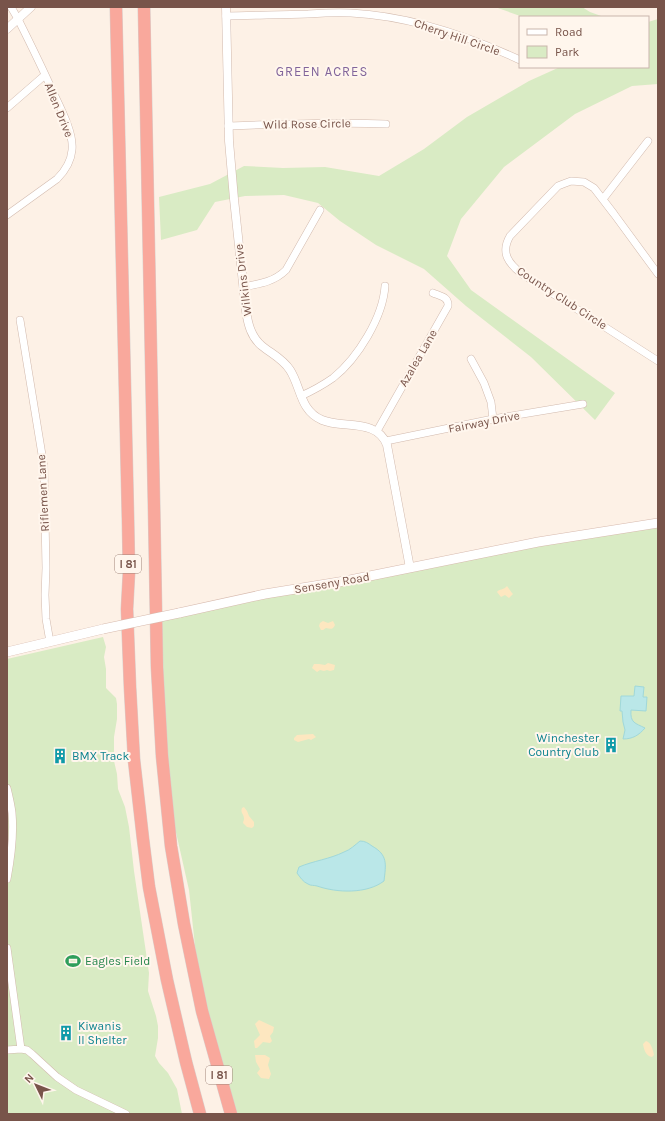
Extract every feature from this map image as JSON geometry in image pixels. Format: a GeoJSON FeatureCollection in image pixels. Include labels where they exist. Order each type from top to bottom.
{"type":"FeatureCollection","features":[{"type":"Feature","properties":{"kind":"highway","name":"I 81"},"geometry":{"type":"LineString","coordinates":[[116,7],[129,572],[127,609],[134,760],[142,839],[158,933],[177,1027],[200,1114]]}},
{"type":"Feature","properties":{"kind":"highway","name":"I 81"},"geometry":{"type":"LineString","coordinates":[[144,7],[157,667],[162,756],[171,846],[184,924],[202,1011],[231,1114]]}},
{"type":"Feature","properties":{"kind":"main road","name":"Senseny Road"},"geometry":{"type":"LineString","coordinates":[[7,652],[265,594],[345,581],[538,542],[658,523]]}},
{"type":"Feature","properties":{"kind":"street","name":"Allen Drive"},"geometry":{"type":"LineString","coordinates":[[7,216],[57,179],[64,172],[71,158],[72,150],[71,135],[61,109],[18,19],[10,7]]}},
{"type":"Feature","properties":{"kind":"street"},"geometry":{"type":"LineString","coordinates":[[7,29],[31,7]]}},
{"type":"Feature","properties":{"kind":"street","name":"Wilkins Drive"},"geometry":{"type":"LineString","coordinates":[[226,7],[228,126],[243,287],[248,321],[253,336],[263,347],[280,359],[289,368],[294,376],[307,409],[317,418],[323,421],[366,427],[377,431]]}},
{"type":"Feature","properties":{"kind":"street","name":"Cherry Hill Circle"},"geometry":{"type":"LineString","coordinates":[[226,16],[349,13],[393,17],[426,24],[445,30],[482,43],[519,60]]}},
{"type":"Feature","properties":{"kind":"street"},"geometry":{"type":"LineString","coordinates":[[7,108],[45,75]]}},
{"type":"Feature","properties":{"kind":"street","name":"Wild Rose Circle"},"geometry":{"type":"LineString","coordinates":[[228,126],[366,123],[386,124]]}},
{"type":"Feature","properties":{"kind":"street"},"geometry":{"type":"LineString","coordinates":[[603,199],[648,141]]}},
{"type":"Feature","properties":{"kind":"street","name":"Country Club Circle"},"geometry":{"type":"LineString","coordinates":[[658,274],[603,199],[594,188],[584,182],[570,181],[554,190],[510,236],[506,246],[507,257],[522,274],[658,361]]}},
{"type":"Feature","properties":{"kind":"street"},"geometry":{"type":"LineString","coordinates":[[243,287],[268,282],[286,270],[320,210]]}},
{"type":"Feature","properties":{"kind":"street"},"geometry":{"type":"LineString","coordinates":[[301,396],[322,386],[352,359],[375,322],[384,296],[385,286]]}},
{"type":"Feature","properties":{"kind":"street","name":"Azalea Lane"},"geometry":{"type":"LineString","coordinates":[[377,431],[448,306],[448,300],[446,298],[433,292]]}},
{"type":"Feature","properties":{"kind":"street","name":"Riflemen Lane"},"geometry":{"type":"LineString","coordinates":[[20,320],[44,467],[46,568],[45,595],[46,619],[50,642]]}},
{"type":"Feature","properties":{"kind":"street"},"geometry":{"type":"LineString","coordinates":[[471,359],[484,383],[491,402],[493,419]]}},
{"type":"Feature","properties":{"kind":"street","name":"Fairway Drive"},"geometry":{"type":"LineString","coordinates":[[386,441],[493,419],[583,404]]}},
{"type":"Feature","properties":{"kind":"street"},"geometry":{"type":"LineString","coordinates":[[377,431],[386,441],[410,568]]}},
{"type":"Feature","properties":{"kind":"street"},"geometry":{"type":"LineString","coordinates":[[7,788],[12,812],[12,832],[7,879]]}},
{"type":"Feature","properties":{"kind":"street"},"geometry":{"type":"LineString","coordinates":[[7,948],[21,1048]]}},
{"type":"Feature","properties":{"kind":"street"},"geometry":{"type":"LineString","coordinates":[[7,1050],[21,1048],[32,1054],[57,1077],[76,1090],[126,1114]]}},
{"type":"Feature","properties":{"kind":"green space"},"geometry":{"type":"Polygon","coordinates":[[[495,7],[582,7],[601,16],[520,16],[495,7]]]}},
{"type":"Feature","properties":{"kind":"green space"},"geometry":{"type":"Polygon","coordinates":[[[658,19],[658,84],[632,86],[575,114],[504,167],[461,219],[447,256],[471,290],[615,393],[595,420],[531,357],[466,306],[424,269],[376,245],[340,221],[318,203],[284,195],[245,196],[215,202],[197,230],[161,240],[159,197],[210,184],[244,166],[283,168],[325,167],[379,176],[424,149],[467,117],[529,81],[558,68],[649,68],[649,22],[658,19]]]}},
{"type":"Feature","properties":{"kind":"green space","name":"Winchester Country Club"},"geometry":{"type":"Polygon","coordinates":[[[658,524],[658,1114],[231,1114],[202,1011],[189,890],[164,779],[157,618],[658,524]]]}},
{"type":"Feature","properties":{"kind":"green space"},"geometry":{"type":"Polygon","coordinates":[[[103,637],[106,647],[104,657],[106,669],[106,688],[116,698],[117,704],[117,719],[114,737],[114,761],[118,789],[125,807],[129,827],[149,973],[148,991],[158,1026],[155,1056],[168,1073],[177,1089],[182,1114],[7,1114],[7,659],[103,637]]]}},
{"type":"Feature","properties":{"kind":"sand"},"geometry":{"type":"Polygon","coordinates":[[[507,586],[513,594],[509,598],[505,595],[501,597],[497,592],[507,586]]]}},
{"type":"Feature","properties":{"kind":"sand"},"geometry":{"type":"Polygon","coordinates":[[[323,621],[328,623],[333,621],[335,625],[330,629],[326,628],[321,630],[319,626],[323,621]]]}},
{"type":"Feature","properties":{"kind":"sand"},"geometry":{"type":"Polygon","coordinates":[[[328,663],[335,665],[334,670],[320,670],[317,672],[312,668],[314,664],[325,665],[328,663]]]}},
{"type":"Feature","properties":{"kind":"sand"},"geometry":{"type":"Polygon","coordinates":[[[313,734],[316,737],[311,740],[309,739],[298,742],[294,740],[297,735],[313,734]]]}},
{"type":"Feature","properties":{"kind":"sand"},"geometry":{"type":"Polygon","coordinates":[[[244,807],[254,822],[254,826],[252,828],[247,827],[243,823],[244,817],[242,808],[244,807]]]}},
{"type":"Feature","properties":{"kind":"sand"},"geometry":{"type":"Polygon","coordinates":[[[259,1020],[274,1027],[270,1036],[272,1041],[270,1043],[263,1042],[255,1048],[254,1041],[260,1035],[255,1024],[259,1020]]]}},
{"type":"Feature","properties":{"kind":"sand"},"geometry":{"type":"Polygon","coordinates":[[[646,1041],[652,1049],[654,1055],[652,1057],[647,1054],[645,1050],[643,1044],[646,1041]]]}},
{"type":"Feature","properties":{"kind":"sand"},"geometry":{"type":"Polygon","coordinates":[[[255,1055],[265,1055],[270,1058],[268,1065],[271,1074],[269,1079],[261,1078],[257,1073],[260,1069],[256,1062],[255,1055]]]}},
{"type":"Feature","properties":{"kind":"water"},"geometry":{"type":"Polygon","coordinates":[[[635,686],[644,687],[643,697],[647,697],[646,711],[631,710],[631,718],[638,725],[645,728],[636,736],[623,739],[625,730],[622,711],[620,711],[621,696],[634,696],[635,686]]]}},
{"type":"Feature","properties":{"kind":"water"},"geometry":{"type":"Polygon","coordinates":[[[360,841],[365,842],[377,849],[385,860],[384,881],[377,885],[361,890],[334,890],[309,885],[303,881],[297,873],[299,867],[339,854],[348,850],[360,841]]]}},
{"type":"Feature","properties":{"kind":"place","name":"Winchester Country Club"},"geometry":{"type":"Point","coordinates":[611,745]}},
{"type":"Feature","properties":{"kind":"place","name":"BMX Track"},"geometry":{"type":"Point","coordinates":[60,756]}},
{"type":"Feature","properties":{"kind":"place","name":"Eagles Field"},"geometry":{"type":"Point","coordinates":[73,961]}},
{"type":"Feature","properties":{"kind":"place","name":"Kiwanis II Shelter"},"geometry":{"type":"Point","coordinates":[66,1033]}},
{"type":"Feature","properties":{"kind":"district","name":"GREEN ACRES"},"geometry":{"type":"Point","coordinates":[322,71]}}]}
